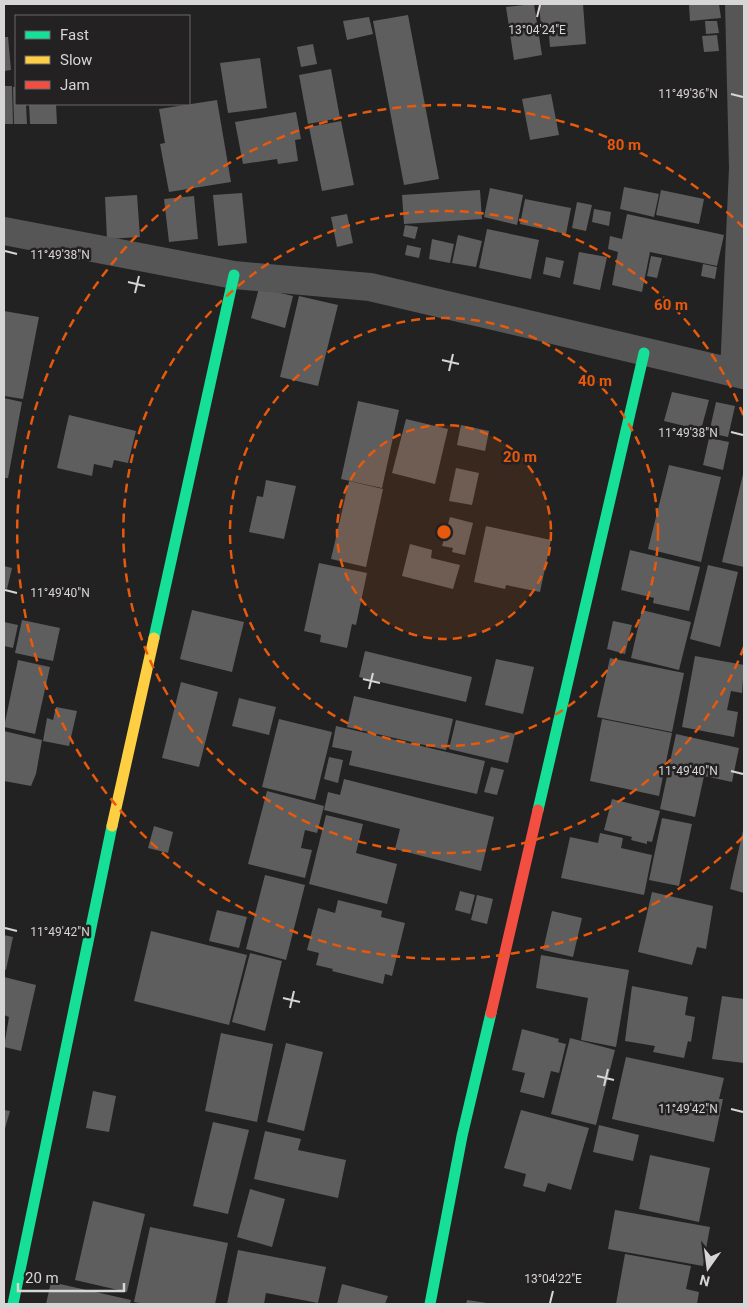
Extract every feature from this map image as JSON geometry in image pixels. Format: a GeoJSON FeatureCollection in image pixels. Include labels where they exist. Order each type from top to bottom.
{"type":"FeatureCollection","features":[{"type":"Feature","properties":{"kind":"street"},"geometry":{"type":"LineString","coordinates":[[4,231],[234,275],[370,286],[644,353],[739,374],[743,168],[738,4]]}},
{"type":"Feature","properties":{"kind":"street"},"geometry":{"type":"LineString","coordinates":[[13,1304],[110,838],[234,275]]}},
{"type":"Feature","properties":{"kind":"street"},"geometry":{"type":"LineString","coordinates":[[430,1304],[462,1136],[644,353]]}},
{"type":"Feature","properties":{"kind":"building"},"geometry":{"type":"Polygon","coordinates":[[[534,4],[542,55],[514,60],[506,7],[534,4]]]}},
{"type":"Feature","properties":{"kind":"building"},"geometry":{"type":"Polygon","coordinates":[[[539,4],[583,4],[586,44],[550,47],[549,36],[542,36],[539,4]]]}},
{"type":"Feature","properties":{"kind":"building"},"geometry":{"type":"Polygon","coordinates":[[[689,4],[719,4],[721,18],[690,21],[689,4]]]}},
{"type":"Feature","properties":{"kind":"building"},"geometry":{"type":"Polygon","coordinates":[[[408,15],[439,179],[404,185],[373,21],[408,15]]]}},
{"type":"Feature","properties":{"kind":"building"},"geometry":{"type":"Polygon","coordinates":[[[369,17],[373,34],[347,40],[343,21],[369,17]]]}},
{"type":"Feature","properties":{"kind":"building"},"geometry":{"type":"Polygon","coordinates":[[[705,21],[717,21],[719,33],[706,34],[705,21]]]}},
{"type":"Feature","properties":{"kind":"building"},"geometry":{"type":"Polygon","coordinates":[[[717,35],[719,51],[704,52],[702,36],[717,35]]]}},
{"type":"Feature","properties":{"kind":"building"},"geometry":{"type":"Polygon","coordinates":[[[4,37],[8,37],[11,70],[4,71],[4,37]]]}},
{"type":"Feature","properties":{"kind":"building"},"geometry":{"type":"Polygon","coordinates":[[[313,44],[317,64],[301,67],[297,47],[313,44]]]}},
{"type":"Feature","properties":{"kind":"building"},"geometry":{"type":"Polygon","coordinates":[[[260,58],[267,108],[228,113],[220,63],[260,58]]]}},
{"type":"Feature","properties":{"kind":"building"},"geometry":{"type":"Polygon","coordinates":[[[331,69],[340,118],[308,124],[299,75],[331,69]]]}},
{"type":"Feature","properties":{"kind":"building"},"geometry":{"type":"Polygon","coordinates":[[[4,86],[12,86],[13,124],[4,124],[4,86]]]}},
{"type":"Feature","properties":{"kind":"building"},"geometry":{"type":"Polygon","coordinates":[[[13,87],[15,87],[15,105],[26,105],[27,124],[14,124],[13,87]]]}},
{"type":"Feature","properties":{"kind":"building"},"geometry":{"type":"Polygon","coordinates":[[[551,94],[559,135],[530,140],[522,99],[551,94]]]}},
{"type":"Feature","properties":{"kind":"building"},"geometry":{"type":"Polygon","coordinates":[[[217,100],[231,182],[169,192],[160,144],[165,143],[159,109],[217,100]]]}},
{"type":"Feature","properties":{"kind":"building"},"geometry":{"type":"Polygon","coordinates":[[[29,105],[56,105],[57,124],[30,124],[29,105]]]}},
{"type":"Feature","properties":{"kind":"building"},"geometry":{"type":"Polygon","coordinates":[[[296,112],[301,139],[295,140],[298,161],[278,164],[277,159],[243,164],[235,122],[296,112]]]}},
{"type":"Feature","properties":{"kind":"building"},"geometry":{"type":"Polygon","coordinates":[[[341,121],[354,185],[322,191],[309,127],[341,121]]]}},
{"type":"Feature","properties":{"kind":"building"},"geometry":{"type":"Polygon","coordinates":[[[624,187],[659,194],[654,217],[620,209],[624,187]]]}},
{"type":"Feature","properties":{"kind":"building"},"geometry":{"type":"Polygon","coordinates":[[[490,188],[523,195],[517,225],[484,217],[490,188]]]}},
{"type":"Feature","properties":{"kind":"building"},"geometry":{"type":"Polygon","coordinates":[[[480,190],[482,219],[404,224],[402,195],[480,190]]]}},
{"type":"Feature","properties":{"kind":"building"},"geometry":{"type":"Polygon","coordinates":[[[661,190],[704,199],[699,224],[656,215],[661,190]]]}},
{"type":"Feature","properties":{"kind":"building"},"geometry":{"type":"Polygon","coordinates":[[[242,193],[247,243],[218,246],[213,195],[242,193]]]}},
{"type":"Feature","properties":{"kind":"building"},"geometry":{"type":"Polygon","coordinates":[[[137,195],[140,237],[107,239],[105,197],[137,195]]]}},
{"type":"Feature","properties":{"kind":"building"},"geometry":{"type":"Polygon","coordinates":[[[194,196],[198,239],[169,242],[164,199],[194,196]]]}},
{"type":"Feature","properties":{"kind":"building"},"geometry":{"type":"Polygon","coordinates":[[[525,199],[571,208],[566,234],[520,224],[525,199]]]}},
{"type":"Feature","properties":{"kind":"building"},"geometry":{"type":"Polygon","coordinates":[[[577,202],[592,205],[586,231],[572,228],[577,202]]]}},
{"type":"Feature","properties":{"kind":"building"},"geometry":{"type":"Polygon","coordinates":[[[594,209],[611,212],[609,226],[592,222],[594,209]]]}},
{"type":"Feature","properties":{"kind":"building"},"geometry":{"type":"Polygon","coordinates":[[[347,214],[353,243],[337,247],[331,217],[347,214]]]}},
{"type":"Feature","properties":{"kind":"building"},"geometry":{"type":"Polygon","coordinates":[[[627,214],[724,235],[717,266],[650,252],[642,292],[612,285],[618,252],[608,249],[610,236],[622,239],[627,214]]]}},
{"type":"Feature","properties":{"kind":"building"},"geometry":{"type":"Polygon","coordinates":[[[405,225],[418,227],[415,239],[403,236],[405,225]]]}},
{"type":"Feature","properties":{"kind":"building"},"geometry":{"type":"Polygon","coordinates":[[[487,229],[539,240],[531,279],[479,268],[487,229]]]}},
{"type":"Feature","properties":{"kind":"building"},"geometry":{"type":"Polygon","coordinates":[[[458,235],[482,241],[476,267],[452,263],[458,235]]]}},
{"type":"Feature","properties":{"kind":"building"},"geometry":{"type":"Polygon","coordinates":[[[432,239],[454,244],[450,263],[429,259],[432,239]]]}},
{"type":"Feature","properties":{"kind":"building"},"geometry":{"type":"Polygon","coordinates":[[[407,245],[421,248],[419,258],[405,255],[407,245]]]}},
{"type":"Feature","properties":{"kind":"building"},"geometry":{"type":"Polygon","coordinates":[[[579,252],[607,257],[600,290],[573,284],[579,252]]]}},
{"type":"Feature","properties":{"kind":"building"},"geometry":{"type":"Polygon","coordinates":[[[651,256],[662,258],[657,278],[647,276],[651,256]]]}},
{"type":"Feature","properties":{"kind":"building"},"geometry":{"type":"Polygon","coordinates":[[[546,257],[564,261],[560,278],[543,274],[546,257]]]}},
{"type":"Feature","properties":{"kind":"building"},"geometry":{"type":"Polygon","coordinates":[[[703,264],[717,267],[715,279],[701,276],[703,264]]]}},
{"type":"Feature","properties":{"kind":"building"},"geometry":{"type":"Polygon","coordinates":[[[259,288],[293,296],[285,328],[251,318],[259,288]]]}},
{"type":"Feature","properties":{"kind":"building"},"geometry":{"type":"Polygon","coordinates":[[[299,296],[338,305],[318,386],[280,377],[299,296]]]}},
{"type":"Feature","properties":{"kind":"building"},"geometry":{"type":"Polygon","coordinates":[[[4,311],[39,317],[23,399],[4,396],[4,311]]]}},
{"type":"Feature","properties":{"kind":"building"},"geometry":{"type":"Polygon","coordinates":[[[672,392],[709,400],[701,430],[664,421],[672,392]]]}},
{"type":"Feature","properties":{"kind":"building"},"geometry":{"type":"Polygon","coordinates":[[[4,398],[22,402],[8,478],[4,478],[4,398]]]}},
{"type":"Feature","properties":{"kind":"building"},"geometry":{"type":"Polygon","coordinates":[[[358,401],[399,410],[382,488],[341,479],[358,401]]]}},
{"type":"Feature","properties":{"kind":"building"},"geometry":{"type":"Polygon","coordinates":[[[716,402],[735,406],[728,437],[709,433],[716,402]]]}},
{"type":"Feature","properties":{"kind":"building"},"geometry":{"type":"Polygon","coordinates":[[[69,415],[136,431],[128,463],[114,460],[112,468],[94,464],[92,476],[57,468],[69,415]]]}},
{"type":"Feature","properties":{"kind":"building"},"geometry":{"type":"Polygon","coordinates":[[[406,419],[448,429],[435,484],[392,473],[406,419]]]}},
{"type":"Feature","properties":{"kind":"building"},"geometry":{"type":"Polygon","coordinates":[[[461,425],[489,431],[485,451],[457,445],[461,425]]]}},
{"type":"Feature","properties":{"kind":"building"},"geometry":{"type":"Polygon","coordinates":[[[709,438],[729,442],[723,470],[703,465],[709,438]]]}},
{"type":"Feature","properties":{"kind":"building"},"geometry":{"type":"Polygon","coordinates":[[[669,465],[721,477],[701,562],[648,549],[669,465]]]}},
{"type":"Feature","properties":{"kind":"building"},"geometry":{"type":"Polygon","coordinates":[[[456,468],[479,473],[472,505],[449,501],[456,468]]]}},
{"type":"Feature","properties":{"kind":"building"},"geometry":{"type":"Polygon","coordinates":[[[744,470],[744,567],[722,562],[744,470]]]}},
{"type":"Feature","properties":{"kind":"building"},"geometry":{"type":"Polygon","coordinates":[[[266,480],[296,486],[284,539],[249,532],[257,496],[263,497],[266,480]]]}},
{"type":"Feature","properties":{"kind":"building"},"geometry":{"type":"Polygon","coordinates":[[[349,481],[383,489],[366,567],[331,559],[349,481]]]}},
{"type":"Feature","properties":{"kind":"building"},"geometry":{"type":"Polygon","coordinates":[[[450,517],[473,523],[465,555],[452,552],[453,548],[442,546],[450,517]]]}},
{"type":"Feature","properties":{"kind":"building"},"geometry":{"type":"Polygon","coordinates":[[[486,526],[551,540],[540,592],[506,585],[505,589],[474,582],[486,526]]]}},
{"type":"Feature","properties":{"kind":"building"},"geometry":{"type":"Polygon","coordinates":[[[410,544],[432,550],[431,558],[460,565],[453,589],[402,576],[410,544]]]}},
{"type":"Feature","properties":{"kind":"building"},"geometry":{"type":"Polygon","coordinates":[[[630,550],[700,567],[689,611],[653,603],[654,598],[621,590],[630,550]]]}},
{"type":"Feature","properties":{"kind":"building"},"geometry":{"type":"Polygon","coordinates":[[[319,563],[367,573],[356,625],[352,624],[347,648],[320,642],[321,635],[304,631],[319,563]]]}},
{"type":"Feature","properties":{"kind":"building"},"geometry":{"type":"Polygon","coordinates":[[[708,565],[738,572],[720,647],[690,639],[708,565]]]}},
{"type":"Feature","properties":{"kind":"building"},"geometry":{"type":"Polygon","coordinates":[[[4,566],[12,568],[7,589],[4,588],[4,566]]]}},
{"type":"Feature","properties":{"kind":"building"},"geometry":{"type":"Polygon","coordinates":[[[192,610],[244,622],[232,672],[180,659],[192,610]]]}},
{"type":"Feature","properties":{"kind":"building"},"geometry":{"type":"Polygon","coordinates":[[[642,610],[691,622],[679,670],[631,658],[642,610]]]}},
{"type":"Feature","properties":{"kind":"building"},"geometry":{"type":"Polygon","coordinates":[[[22,620],[60,628],[53,661],[15,653],[22,620]]]}},
{"type":"Feature","properties":{"kind":"building"},"geometry":{"type":"Polygon","coordinates":[[[613,621],[632,625],[625,654],[607,649],[613,621]]]}},
{"type":"Feature","properties":{"kind":"building"},"geometry":{"type":"Polygon","coordinates":[[[4,622],[18,625],[13,648],[4,646],[4,622]]]}},
{"type":"Feature","properties":{"kind":"building"},"geometry":{"type":"Polygon","coordinates":[[[365,651],[472,677],[466,702],[359,677],[365,651]]]}},
{"type":"Feature","properties":{"kind":"building"},"geometry":{"type":"Polygon","coordinates":[[[695,656],[744,665],[742,693],[731,691],[727,710],[738,712],[734,737],[682,727],[695,656]]]}},
{"type":"Feature","properties":{"kind":"building"},"geometry":{"type":"Polygon","coordinates":[[[610,658],[684,673],[672,732],[597,717],[610,658]]]}},
{"type":"Feature","properties":{"kind":"building"},"geometry":{"type":"Polygon","coordinates":[[[496,659],[534,667],[523,714],[485,705],[496,659]]]}},
{"type":"Feature","properties":{"kind":"building"},"geometry":{"type":"Polygon","coordinates":[[[18,660],[50,667],[35,734],[4,727],[18,660]]]}},
{"type":"Feature","properties":{"kind":"building"},"geometry":{"type":"Polygon","coordinates":[[[181,682],[218,692],[199,767],[162,758],[181,682]]]}},
{"type":"Feature","properties":{"kind":"building"},"geometry":{"type":"Polygon","coordinates":[[[354,696],[453,719],[446,750],[347,727],[354,696]]]}},
{"type":"Feature","properties":{"kind":"building"},"geometry":{"type":"Polygon","coordinates":[[[239,698],[276,707],[269,735],[232,726],[239,698]]]}},
{"type":"Feature","properties":{"kind":"building"},"geometry":{"type":"Polygon","coordinates":[[[56,707],[77,711],[69,746],[43,741],[47,718],[53,720],[56,707]]]}},
{"type":"Feature","properties":{"kind":"building"},"geometry":{"type":"Polygon","coordinates":[[[279,719],[332,732],[315,800],[262,787],[279,719]]]}},
{"type":"Feature","properties":{"kind":"building"},"geometry":{"type":"Polygon","coordinates":[[[602,719],[672,733],[659,796],[590,781],[602,719]]]}},
{"type":"Feature","properties":{"kind":"building"},"geometry":{"type":"Polygon","coordinates":[[[456,720],[515,734],[508,763],[449,749],[456,720]]]}},
{"type":"Feature","properties":{"kind":"building"},"geometry":{"type":"Polygon","coordinates":[[[336,726],[485,761],[477,794],[349,765],[352,751],[332,747],[336,726]]]}},
{"type":"Feature","properties":{"kind":"building"},"geometry":{"type":"Polygon","coordinates":[[[4,731],[42,740],[36,774],[31,786],[4,781],[4,731]]]}},
{"type":"Feature","properties":{"kind":"building"},"geometry":{"type":"Polygon","coordinates":[[[676,734],[739,748],[732,782],[704,776],[695,817],[660,809],[676,734]]]}},
{"type":"Feature","properties":{"kind":"building"},"geometry":{"type":"Polygon","coordinates":[[[329,757],[343,760],[338,783],[324,779],[329,757]]]}},
{"type":"Feature","properties":{"kind":"building"},"geometry":{"type":"Polygon","coordinates":[[[491,767],[504,770],[497,795],[484,792],[491,767]]]}},
{"type":"Feature","properties":{"kind":"building"},"geometry":{"type":"Polygon","coordinates":[[[344,779],[494,817],[481,871],[395,849],[400,829],[324,810],[328,792],[340,795],[344,779]]]}},
{"type":"Feature","properties":{"kind":"building"},"geometry":{"type":"Polygon","coordinates":[[[267,791],[324,806],[317,833],[305,830],[301,848],[312,850],[305,878],[248,864],[267,791]]]}},
{"type":"Feature","properties":{"kind":"building"},"geometry":{"type":"Polygon","coordinates":[[[612,799],[660,811],[652,842],[647,841],[647,844],[631,840],[632,837],[604,830],[612,799]]]}},
{"type":"Feature","properties":{"kind":"building"},"geometry":{"type":"Polygon","coordinates":[[[326,815],[363,824],[356,853],[397,864],[387,904],[309,884],[326,815]]]}},
{"type":"Feature","properties":{"kind":"building"},"geometry":{"type":"Polygon","coordinates":[[[662,818],[692,824],[679,886],[649,880],[662,818]]]}},
{"type":"Feature","properties":{"kind":"building"},"geometry":{"type":"Polygon","coordinates":[[[154,826],[173,832],[168,853],[148,848],[154,826]]]}},
{"type":"Feature","properties":{"kind":"building"},"geometry":{"type":"Polygon","coordinates":[[[744,826],[744,893],[730,889],[744,826]]]}},
{"type":"Feature","properties":{"kind":"building"},"geometry":{"type":"Polygon","coordinates":[[[600,833],[623,838],[621,848],[652,855],[644,895],[561,878],[570,837],[598,843],[600,833]]]}},
{"type":"Feature","properties":{"kind":"building"},"geometry":{"type":"Polygon","coordinates":[[[265,875],[305,885],[286,960],[246,949],[265,875]]]}},
{"type":"Feature","properties":{"kind":"building"},"geometry":{"type":"Polygon","coordinates":[[[460,891],[475,895],[470,914],[455,910],[460,891]]]}},
{"type":"Feature","properties":{"kind":"building"},"geometry":{"type":"Polygon","coordinates":[[[652,892],[713,906],[706,949],[697,947],[692,965],[638,952],[652,892]]]}},
{"type":"Feature","properties":{"kind":"building"},"geometry":{"type":"Polygon","coordinates":[[[477,895],[493,899],[487,924],[471,920],[477,895]]]}},
{"type":"Feature","properties":{"kind":"building"},"geometry":{"type":"Polygon","coordinates":[[[338,900],[382,911],[381,917],[405,923],[392,976],[385,974],[383,984],[316,965],[319,953],[307,950],[318,908],[335,913],[338,900]]]}},
{"type":"Feature","properties":{"kind":"building"},"geometry":{"type":"Polygon","coordinates":[[[217,910],[247,917],[239,948],[209,941],[217,910]]]}},
{"type":"Feature","properties":{"kind":"building"},"geometry":{"type":"Polygon","coordinates":[[[552,911],[582,918],[573,957],[543,950],[552,911]]]}},
{"type":"Feature","properties":{"kind":"building"},"geometry":{"type":"Polygon","coordinates":[[[151,931],[247,955],[229,1025],[134,1001],[151,931]]]}},
{"type":"Feature","properties":{"kind":"building"},"geometry":{"type":"Polygon","coordinates":[[[4,935],[13,937],[6,970],[4,969],[4,935]]]}},
{"type":"Feature","properties":{"kind":"building"},"geometry":{"type":"Polygon","coordinates":[[[250,953],[282,961],[265,1031],[232,1022],[250,953]]]}},
{"type":"Feature","properties":{"kind":"building"},"geometry":{"type":"Polygon","coordinates":[[[541,955],[629,970],[616,1047],[581,1040],[588,998],[536,988],[541,955]]]}},
{"type":"Feature","properties":{"kind":"building"},"geometry":{"type":"Polygon","coordinates":[[[4,977],[36,985],[21,1051],[4,1047],[9,1017],[4,1015],[4,977]]]}},
{"type":"Feature","properties":{"kind":"building"},"geometry":{"type":"Polygon","coordinates":[[[632,986],[688,997],[685,1015],[695,1017],[691,1042],[688,1041],[684,1058],[653,1052],[655,1046],[625,1041],[632,986]]]}},
{"type":"Feature","properties":{"kind":"building"},"geometry":{"type":"Polygon","coordinates":[[[722,996],[744,999],[744,1063],[712,1059],[722,996]]]}},
{"type":"Feature","properties":{"kind":"building"},"geometry":{"type":"Polygon","coordinates":[[[522,1029],[559,1039],[558,1042],[566,1044],[559,1073],[551,1071],[544,1098],[520,1092],[525,1073],[512,1070],[522,1029]]]}},
{"type":"Feature","properties":{"kind":"building"},"geometry":{"type":"Polygon","coordinates":[[[221,1033],[273,1044],[257,1122],[205,1111],[221,1033]]]}},
{"type":"Feature","properties":{"kind":"building"},"geometry":{"type":"Polygon","coordinates":[[[570,1038],[615,1050],[596,1125],[551,1114],[570,1038]]]}},
{"type":"Feature","properties":{"kind":"building"},"geometry":{"type":"Polygon","coordinates":[[[286,1043],[323,1052],[304,1131],[267,1122],[286,1043]]]}},
{"type":"Feature","properties":{"kind":"building"},"geometry":{"type":"Polygon","coordinates":[[[626,1057],[724,1078],[719,1099],[723,1099],[714,1142],[612,1119],[626,1057]]]}},
{"type":"Feature","properties":{"kind":"building"},"geometry":{"type":"Polygon","coordinates":[[[93,1091],[116,1096],[109,1132],[86,1128],[93,1091]]]}},
{"type":"Feature","properties":{"kind":"building"},"geometry":{"type":"Polygon","coordinates":[[[4,1110],[10,1111],[4,1132],[4,1110]]]}},
{"type":"Feature","properties":{"kind":"building"},"geometry":{"type":"Polygon","coordinates":[[[521,1110],[589,1128],[571,1190],[548,1183],[545,1192],[523,1186],[526,1174],[504,1168],[521,1110]]]}},
{"type":"Feature","properties":{"kind":"building"},"geometry":{"type":"Polygon","coordinates":[[[213,1122],[249,1130],[228,1214],[193,1206],[213,1122]]]}},
{"type":"Feature","properties":{"kind":"building"},"geometry":{"type":"Polygon","coordinates":[[[599,1125],[639,1135],[633,1161],[593,1152],[599,1125]]]}},
{"type":"Feature","properties":{"kind":"building"},"geometry":{"type":"Polygon","coordinates":[[[265,1131],[301,1139],[298,1150],[346,1160],[338,1198],[254,1179],[265,1131]]]}},
{"type":"Feature","properties":{"kind":"building"},"geometry":{"type":"Polygon","coordinates":[[[650,1155],[710,1168],[699,1222],[639,1209],[650,1155]]]}},
{"type":"Feature","properties":{"kind":"building"},"geometry":{"type":"Polygon","coordinates":[[[250,1189],[285,1199],[272,1247],[237,1237],[250,1189]]]}},
{"type":"Feature","properties":{"kind":"building"},"geometry":{"type":"Polygon","coordinates":[[[93,1201],[145,1214],[127,1292],[75,1280],[93,1201]]]}},
{"type":"Feature","properties":{"kind":"building"},"geometry":{"type":"Polygon","coordinates":[[[615,1210],[710,1227],[703,1266],[608,1249],[615,1210]]]}},
{"type":"Feature","properties":{"kind":"building"},"geometry":{"type":"Polygon","coordinates":[[[150,1227],[228,1243],[215,1304],[146,1304],[134,1302],[150,1227]]]}},
{"type":"Feature","properties":{"kind":"building"},"geometry":{"type":"Polygon","coordinates":[[[238,1250],[326,1267],[318,1303],[266,1293],[264,1304],[227,1304],[238,1250]]]}},
{"type":"Feature","properties":{"kind":"building"},"geometry":{"type":"Polygon","coordinates":[[[625,1254],[691,1266],[686,1289],[699,1292],[697,1304],[616,1304],[625,1254]]]}},
{"type":"Feature","properties":{"kind":"building"},"geometry":{"type":"Polygon","coordinates":[[[51,1282],[131,1300],[130,1304],[46,1304],[51,1282]]]}},
{"type":"Feature","properties":{"kind":"building"},"geometry":{"type":"Polygon","coordinates":[[[342,1284],[388,1296],[385,1304],[337,1304],[342,1284]]]}},
{"type":"Feature","properties":{"kind":"building"},"geometry":{"type":"Polygon","coordinates":[[[467,1300],[487,1303],[487,1304],[466,1304],[467,1300]]]}},
{"type":"Feature","properties":{"kind":"traffic: fast"},"geometry":{"type":"LineString","coordinates":[[154,638],[234,275]]}},
{"type":"Feature","properties":{"kind":"traffic: fast"},"geometry":{"type":"LineString","coordinates":[[538,810],[644,353]]}},
{"type":"Feature","properties":{"kind":"traffic: fast"},"geometry":{"type":"LineString","coordinates":[[13,1304],[112,826]]}},
{"type":"Feature","properties":{"kind":"traffic: fast"},"geometry":{"type":"LineString","coordinates":[[430,1304],[462,1136],[491,1013]]}},
{"type":"Feature","properties":{"kind":"traffic: slow"},"geometry":{"type":"LineString","coordinates":[[112,826],[154,638]]}},
{"type":"Feature","properties":{"kind":"traffic: jam"},"geometry":{"type":"LineString","coordinates":[[491,1013],[538,810]]}}]}
